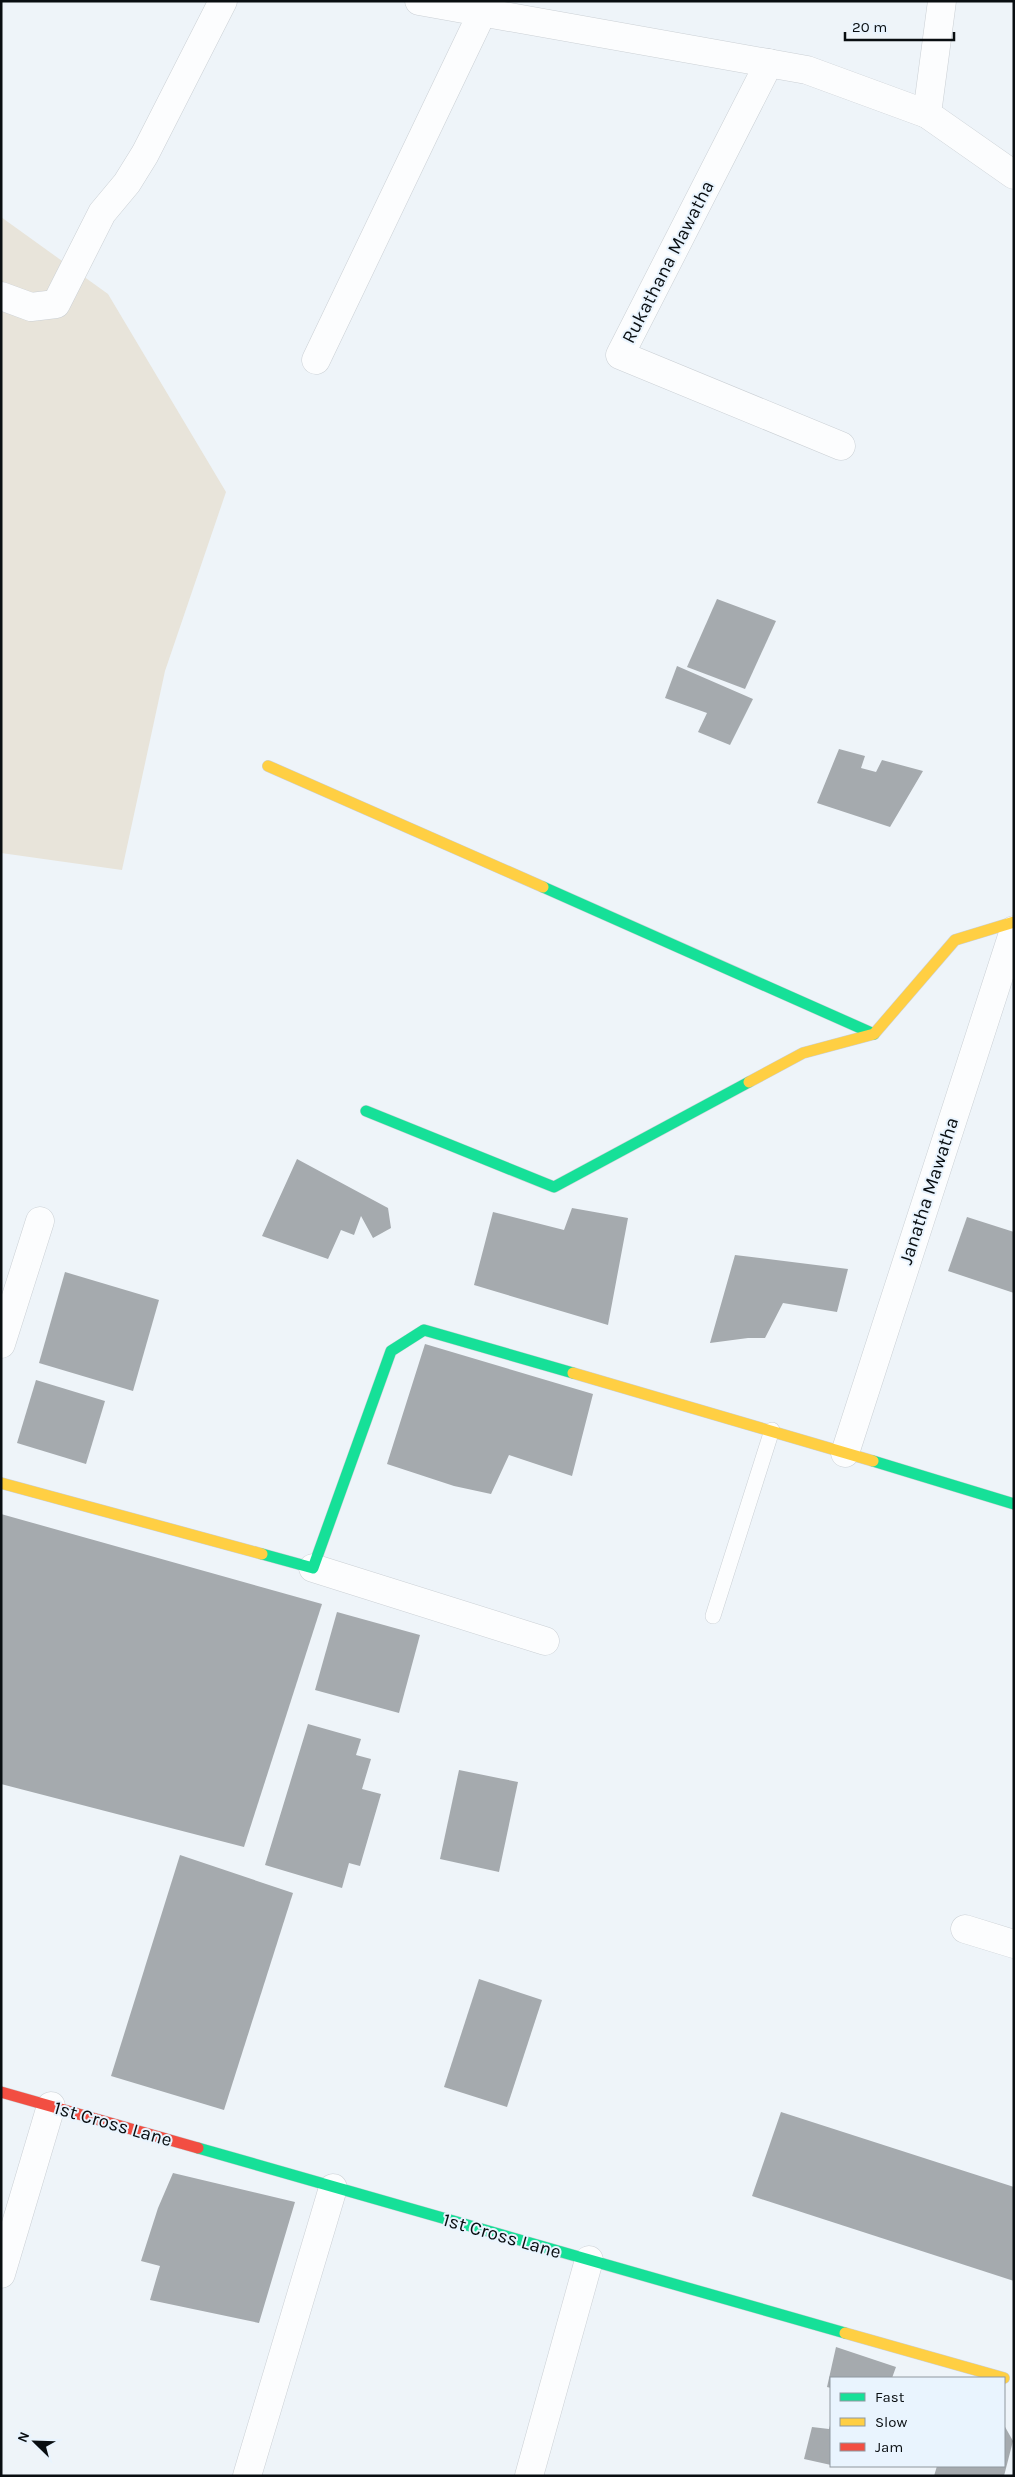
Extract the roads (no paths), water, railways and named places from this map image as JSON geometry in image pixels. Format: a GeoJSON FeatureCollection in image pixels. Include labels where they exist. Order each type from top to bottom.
{"type":"FeatureCollection","features":[{"type":"Feature","properties":{"kind":"street"},"geometry":{"type":"LineString","coordinates":[[1,296],[31,307],[56,304],[102,213],[128,183],[145,154],[223,1]]}},
{"type":"Feature","properties":{"kind":"street"},"geometry":{"type":"LineString","coordinates":[[418,1],[808,70],[927,114],[1014,175]]}},
{"type":"Feature","properties":{"kind":"street"},"geometry":{"type":"LineString","coordinates":[[927,114],[942,1]]}},
{"type":"Feature","properties":{"kind":"street"},"geometry":{"type":"LineString","coordinates":[[316,360],[483,11]]}},
{"type":"Feature","properties":{"kind":"street","name":"Rukathana Mawatha"},"geometry":{"type":"LineString","coordinates":[[769,63],[620,355],[841,446]]}},
{"type":"Feature","properties":{"kind":"street"},"geometry":{"type":"LineString","coordinates":[[268,766],[874,1034]]}},
{"type":"Feature","properties":{"kind":"street"},"geometry":{"type":"LineString","coordinates":[[366,1111],[554,1187],[803,1053],[874,1034],[955,940],[1014,922]]}},
{"type":"Feature","properties":{"kind":"street","name":"Janatha Mawatha"},"geometry":{"type":"LineString","coordinates":[[845,1453],[1014,930]]}},
{"type":"Feature","properties":{"kind":"street"},"geometry":{"type":"LineString","coordinates":[[1,1344],[40,1221]]}},
{"type":"Feature","properties":{"kind":"street"},"geometry":{"type":"LineString","coordinates":[[313,1568],[391,1351],[424,1330],[772,1430],[1014,1504]]}},
{"type":"Feature","properties":{"kind":"street"},"geometry":{"type":"LineString","coordinates":[[1,1483],[313,1568],[545,1641]]}},
{"type":"Feature","properties":{"kind":"street"},"geometry":{"type":"LineString","coordinates":[[965,1929],[1014,1944]]}},
{"type":"Feature","properties":{"kind":"street","name":"1st Cross Lane"},"geometry":{"type":"LineString","coordinates":[[1,2092],[1000,2377]]}},
{"type":"Feature","properties":{"kind":"street"},"geometry":{"type":"LineString","coordinates":[[1,2274],[51,2106]]}},
{"type":"Feature","properties":{"kind":"street"},"geometry":{"type":"LineString","coordinates":[[247,2476],[333,2188]]}},
{"type":"Feature","properties":{"kind":"street"},"geometry":{"type":"LineString","coordinates":[[529,2476],[589,2260]]}},
{"type":"Feature","properties":{"kind":"lane"},"geometry":{"type":"LineString","coordinates":[[713,1616],[772,1430]]}}]}
